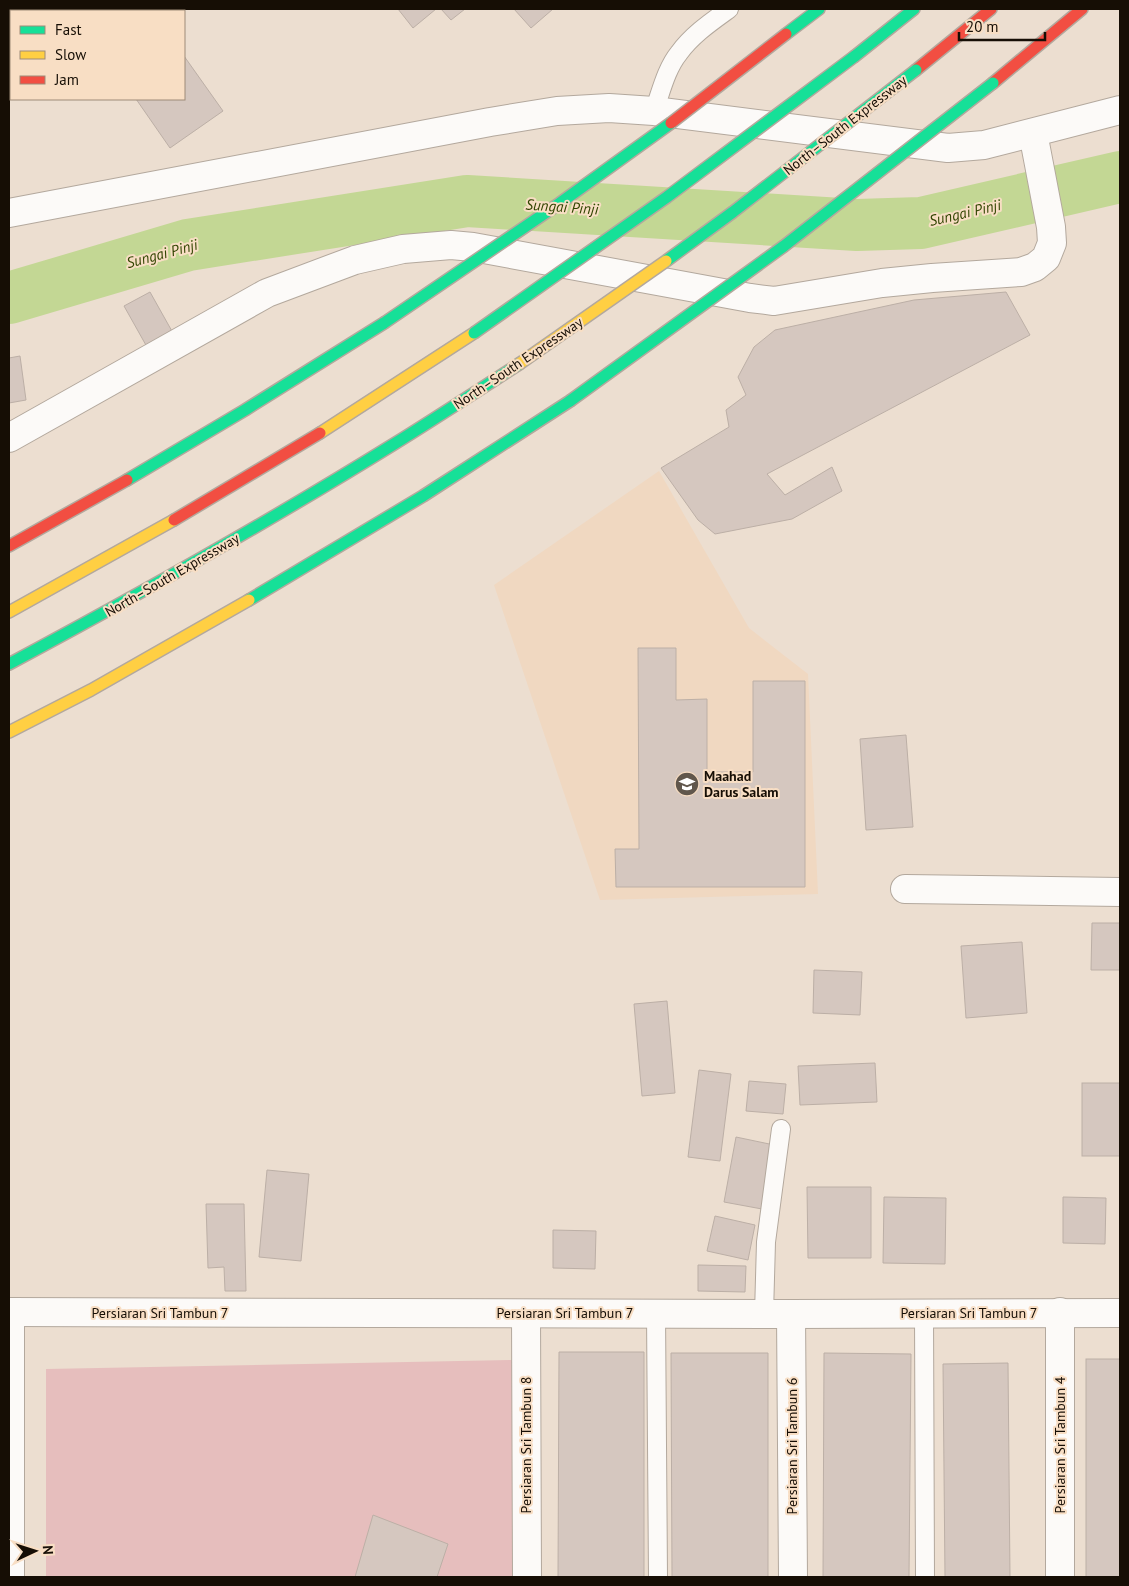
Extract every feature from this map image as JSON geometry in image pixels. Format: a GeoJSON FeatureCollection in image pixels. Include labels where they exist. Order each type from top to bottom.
{"type":"FeatureCollection","features":[{"type":"Feature","properties":{"kind":"main road"},"geometry":{"type":"LineString","coordinates":[[9,546],[61,518],[240,413],[384,323],[575,192],[668,125],[819,9]]}},
{"type":"Feature","properties":{"kind":"main road"},"geometry":{"type":"LineString","coordinates":[[9,612],[190,511],[272,462],[355,411],[474,333],[700,174],[914,9]]}},
{"type":"Feature","properties":{"kind":"main road","name":"North–South Expressway"},"geometry":{"type":"LineString","coordinates":[[9,664],[113,609],[213,552],[379,454],[519,364],[629,288],[733,212],[916,70],[991,9]]}},
{"type":"Feature","properties":{"kind":"main road"},"geometry":{"type":"LineString","coordinates":[[9,732],[137,664],[319,561],[410,505],[570,401],[662,337],[772,256],[892,164],[1082,9]]}},
{"type":"Feature","properties":{"kind":"street"},"geometry":{"type":"LineString","coordinates":[[9,213],[557,110],[609,108],[654,111],[948,148],[1035,144],[1120,110]]}},
{"type":"Feature","properties":{"kind":"street"},"geometry":{"type":"LineString","coordinates":[[9,438],[267,293],[355,260],[403,249],[451,246],[473,247],[774,301],[882,283],[1021,272],[1035,267],[1046,258],[1052,243],[1051,227],[1035,144]]}},
{"type":"Feature","properties":{"kind":"street"},"geometry":{"type":"LineString","coordinates":[[905,888],[1120,892]]}},
{"type":"Feature","properties":{"kind":"street"},"geometry":{"type":"LineString","coordinates":[[10,1312],[10,1577]]}},
{"type":"Feature","properties":{"kind":"street","name":"Persiaran Sri Tambun 7"},"geometry":{"type":"LineString","coordinates":[[10,1312],[526,1314],[1120,1313]]}},
{"type":"Feature","properties":{"kind":"street","name":"Persiaran Sri Tambun 4"},"geometry":{"type":"LineString","coordinates":[[1060,1312],[1060,1577]]}},
{"type":"Feature","properties":{"kind":"street","name":"Persiaran Sri Tambun 8"},"geometry":{"type":"LineString","coordinates":[[526,1314],[527,1577]]}},
{"type":"Feature","properties":{"kind":"street","name":"Persiaran Sri Tambun 6"},"geometry":{"type":"LineString","coordinates":[[791,1314],[793,1577]]}},
{"type":"Feature","properties":{"kind":"lane"},"geometry":{"type":"LineString","coordinates":[[654,111],[669,71],[678,54],[693,36],[729,9]]}},
{"type":"Feature","properties":{"kind":"lane"},"geometry":{"type":"LineString","coordinates":[[764,1314],[766,1242],[781,1129]]}},
{"type":"Feature","properties":{"kind":"lane"},"geometry":{"type":"LineString","coordinates":[[656,1313],[658,1577]]}},
{"type":"Feature","properties":{"kind":"lane"},"geometry":{"type":"LineString","coordinates":[[924,1313],[925,1577]]}},
{"type":"Feature","properties":{"kind":"shaded area","name":"Maahad Darus Salam"},"geometry":{"type":"Polygon","coordinates":[[[659,471],[749,628],[808,674],[818,894],[600,900],[494,585],[659,471]]]}},
{"type":"Feature","properties":{"kind":"shaded area"},"geometry":{"type":"Polygon","coordinates":[[[514,1360],[514,1577],[46,1577],[46,1369],[514,1360]]]}},
{"type":"Feature","properties":{"kind":"building"},"geometry":{"type":"Polygon","coordinates":[[[74,9],[142,10],[75,10],[74,9]]]}},
{"type":"Feature","properties":{"kind":"building"},"geometry":{"type":"Polygon","coordinates":[[[398,9],[436,9],[413,28],[398,9]]]}},
{"type":"Feature","properties":{"kind":"building"},"geometry":{"type":"Polygon","coordinates":[[[441,9],[465,9],[451,20],[441,9]]]}},
{"type":"Feature","properties":{"kind":"building"},"geometry":{"type":"Polygon","coordinates":[[[514,9],[553,9],[531,28],[514,9]]]}},
{"type":"Feature","properties":{"kind":"building"},"geometry":{"type":"Polygon","coordinates":[[[185,57],[223,111],[170,148],[137,100],[185,100],[185,57]]]}},
{"type":"Feature","properties":{"kind":"building"},"geometry":{"type":"Polygon","coordinates":[[[150,292],[173,333],[147,347],[124,306],[150,292]]]}},
{"type":"Feature","properties":{"kind":"building"},"geometry":{"type":"Polygon","coordinates":[[[1006,292],[1030,335],[767,474],[785,495],[832,467],[842,491],[792,519],[715,534],[698,520],[661,468],[729,427],[726,410],[746,395],[738,377],[754,347],[775,330],[914,300],[1006,292]]]}},
{"type":"Feature","properties":{"kind":"building"},"geometry":{"type":"Polygon","coordinates":[[[20,356],[26,400],[9,403],[9,358],[20,356]]]}},
{"type":"Feature","properties":{"kind":"building"},"geometry":{"type":"Polygon","coordinates":[[[638,648],[676,648],[676,700],[707,699],[707,772],[753,772],[753,681],[805,681],[805,887],[616,887],[615,849],[639,849],[638,648]]]}},
{"type":"Feature","properties":{"kind":"building"},"geometry":{"type":"Polygon","coordinates":[[[906,735],[913,827],[866,830],[860,739],[906,735]]]}},
{"type":"Feature","properties":{"kind":"building"},"geometry":{"type":"Polygon","coordinates":[[[1092,923],[1120,923],[1120,970],[1091,970],[1092,923]]]}},
{"type":"Feature","properties":{"kind":"building"},"geometry":{"type":"Polygon","coordinates":[[[1022,942],[1027,1013],[966,1018],[961,946],[1022,942]]]}},
{"type":"Feature","properties":{"kind":"building"},"geometry":{"type":"Polygon","coordinates":[[[814,970],[862,972],[860,1015],[813,1013],[814,970]]]}},
{"type":"Feature","properties":{"kind":"building"},"geometry":{"type":"Polygon","coordinates":[[[667,1001],[675,1093],[642,1096],[634,1004],[667,1001]]]}},
{"type":"Feature","properties":{"kind":"building"},"geometry":{"type":"Polygon","coordinates":[[[875,1063],[877,1102],[800,1105],[798,1066],[875,1063]]]}},
{"type":"Feature","properties":{"kind":"building"},"geometry":{"type":"Polygon","coordinates":[[[699,1070],[731,1074],[720,1161],[688,1157],[699,1070]]]}},
{"type":"Feature","properties":{"kind":"building"},"geometry":{"type":"Polygon","coordinates":[[[749,1081],[786,1084],[783,1114],[746,1111],[749,1081]]]}},
{"type":"Feature","properties":{"kind":"building"},"geometry":{"type":"Polygon","coordinates":[[[1082,1083],[1120,1083],[1120,1156],[1082,1156],[1082,1083]]]}},
{"type":"Feature","properties":{"kind":"building"},"geometry":{"type":"Polygon","coordinates":[[[736,1137],[774,1145],[762,1209],[724,1202],[736,1137]]]}},
{"type":"Feature","properties":{"kind":"building"},"geometry":{"type":"Polygon","coordinates":[[[267,1170],[309,1174],[301,1261],[259,1257],[267,1170]]]}},
{"type":"Feature","properties":{"kind":"building"},"geometry":{"type":"Polygon","coordinates":[[[807,1187],[871,1187],[871,1258],[808,1258],[807,1187]]]}},
{"type":"Feature","properties":{"kind":"building"},"geometry":{"type":"Polygon","coordinates":[[[884,1197],[946,1198],[945,1264],[883,1263],[884,1197]]]}},
{"type":"Feature","properties":{"kind":"building"},"geometry":{"type":"Polygon","coordinates":[[[1063,1197],[1106,1198],[1105,1244],[1063,1243],[1063,1197]]]}},
{"type":"Feature","properties":{"kind":"building"},"geometry":{"type":"Polygon","coordinates":[[[206,1204],[244,1204],[246,1291],[225,1291],[224,1267],[208,1268],[206,1204]]]}},
{"type":"Feature","properties":{"kind":"building"},"geometry":{"type":"Polygon","coordinates":[[[715,1216],[755,1225],[748,1260],[707,1251],[715,1216]]]}},
{"type":"Feature","properties":{"kind":"building"},"geometry":{"type":"Polygon","coordinates":[[[553,1230],[596,1231],[595,1269],[553,1268],[553,1230]]]}},
{"type":"Feature","properties":{"kind":"building"},"geometry":{"type":"Polygon","coordinates":[[[698,1265],[746,1266],[745,1292],[698,1291],[698,1265]]]}},
{"type":"Feature","properties":{"kind":"building"},"geometry":{"type":"Polygon","coordinates":[[[559,1352],[644,1352],[644,1577],[558,1577],[559,1352]]]}},
{"type":"Feature","properties":{"kind":"building"},"geometry":{"type":"Polygon","coordinates":[[[671,1353],[768,1353],[768,1577],[672,1577],[671,1353]]]}},
{"type":"Feature","properties":{"kind":"building"},"geometry":{"type":"Polygon","coordinates":[[[824,1353],[911,1354],[909,1577],[823,1577],[824,1353]]]}},
{"type":"Feature","properties":{"kind":"building"},"geometry":{"type":"Polygon","coordinates":[[[1086,1359],[1120,1359],[1120,1577],[1086,1577],[1086,1359]]]}},
{"type":"Feature","properties":{"kind":"building"},"geometry":{"type":"Polygon","coordinates":[[[1008,1363],[1010,1577],[945,1577],[943,1364],[1008,1363]]]}},
{"type":"Feature","properties":{"kind":"building"},"geometry":{"type":"Polygon","coordinates":[[[373,1515],[448,1544],[437,1577],[355,1577],[373,1515]]]}},
{"type":"Feature","properties":{"kind":"waterway","name":"Sungai Pinji"},"geometry":{"type":"LineString","coordinates":[[9,298],[188,245],[467,201],[857,225],[921,223],[1120,177]]}},
{"type":"Feature","properties":{"kind":"traffic: fast"},"geometry":{"type":"LineString","coordinates":[[786,34],[819,9]]}},
{"type":"Feature","properties":{"kind":"traffic: fast"},"geometry":{"type":"LineString","coordinates":[[855,56],[914,9]]}},
{"type":"Feature","properties":{"kind":"traffic: fast"},"geometry":{"type":"LineString","coordinates":[[474,333],[667,197],[855,56]]}},
{"type":"Feature","properties":{"kind":"traffic: fast"},"geometry":{"type":"LineString","coordinates":[[666,261],[733,212],[916,70]]}},
{"type":"Feature","properties":{"kind":"traffic: fast"},"geometry":{"type":"LineString","coordinates":[[570,401],[784,246],[993,83]]}},
{"type":"Feature","properties":{"kind":"traffic: fast"},"geometry":{"type":"LineString","coordinates":[[384,323],[560,203],[671,123]]}},
{"type":"Feature","properties":{"kind":"traffic: fast"},"geometry":{"type":"LineString","coordinates":[[127,480],[245,410],[384,323]]}},
{"type":"Feature","properties":{"kind":"traffic: fast"},"geometry":{"type":"LineString","coordinates":[[9,664],[155,584],[347,473],[519,364]]}},
{"type":"Feature","properties":{"kind":"traffic: fast"},"geometry":{"type":"LineString","coordinates":[[249,600],[423,496],[570,401]]}},
{"type":"Feature","properties":{"kind":"traffic: slow"},"geometry":{"type":"LineString","coordinates":[[519,364],[666,261]]}},
{"type":"Feature","properties":{"kind":"traffic: slow"},"geometry":{"type":"LineString","coordinates":[[320,433],[474,333]]}},
{"type":"Feature","properties":{"kind":"traffic: slow"},"geometry":{"type":"LineString","coordinates":[[9,612],[174,520]]}},
{"type":"Feature","properties":{"kind":"traffic: slow"},"geometry":{"type":"LineString","coordinates":[[9,732],[91,690],[249,600]]}},
{"type":"Feature","properties":{"kind":"traffic: jam"},"geometry":{"type":"LineString","coordinates":[[916,70],[991,9]]}},
{"type":"Feature","properties":{"kind":"traffic: jam"},"geometry":{"type":"LineString","coordinates":[[993,83],[1082,9]]}},
{"type":"Feature","properties":{"kind":"traffic: jam"},"geometry":{"type":"LineString","coordinates":[[671,123],[786,34]]}},
{"type":"Feature","properties":{"kind":"traffic: jam"},"geometry":{"type":"LineString","coordinates":[[174,520],[320,433]]}},
{"type":"Feature","properties":{"kind":"traffic: jam"},"geometry":{"type":"LineString","coordinates":[[9,546],[127,480]]}},
{"type":"Feature","properties":{"kind":"place","name":"Maahad Darus Salam"},"geometry":{"type":"Point","coordinates":[687,784]}}]}
